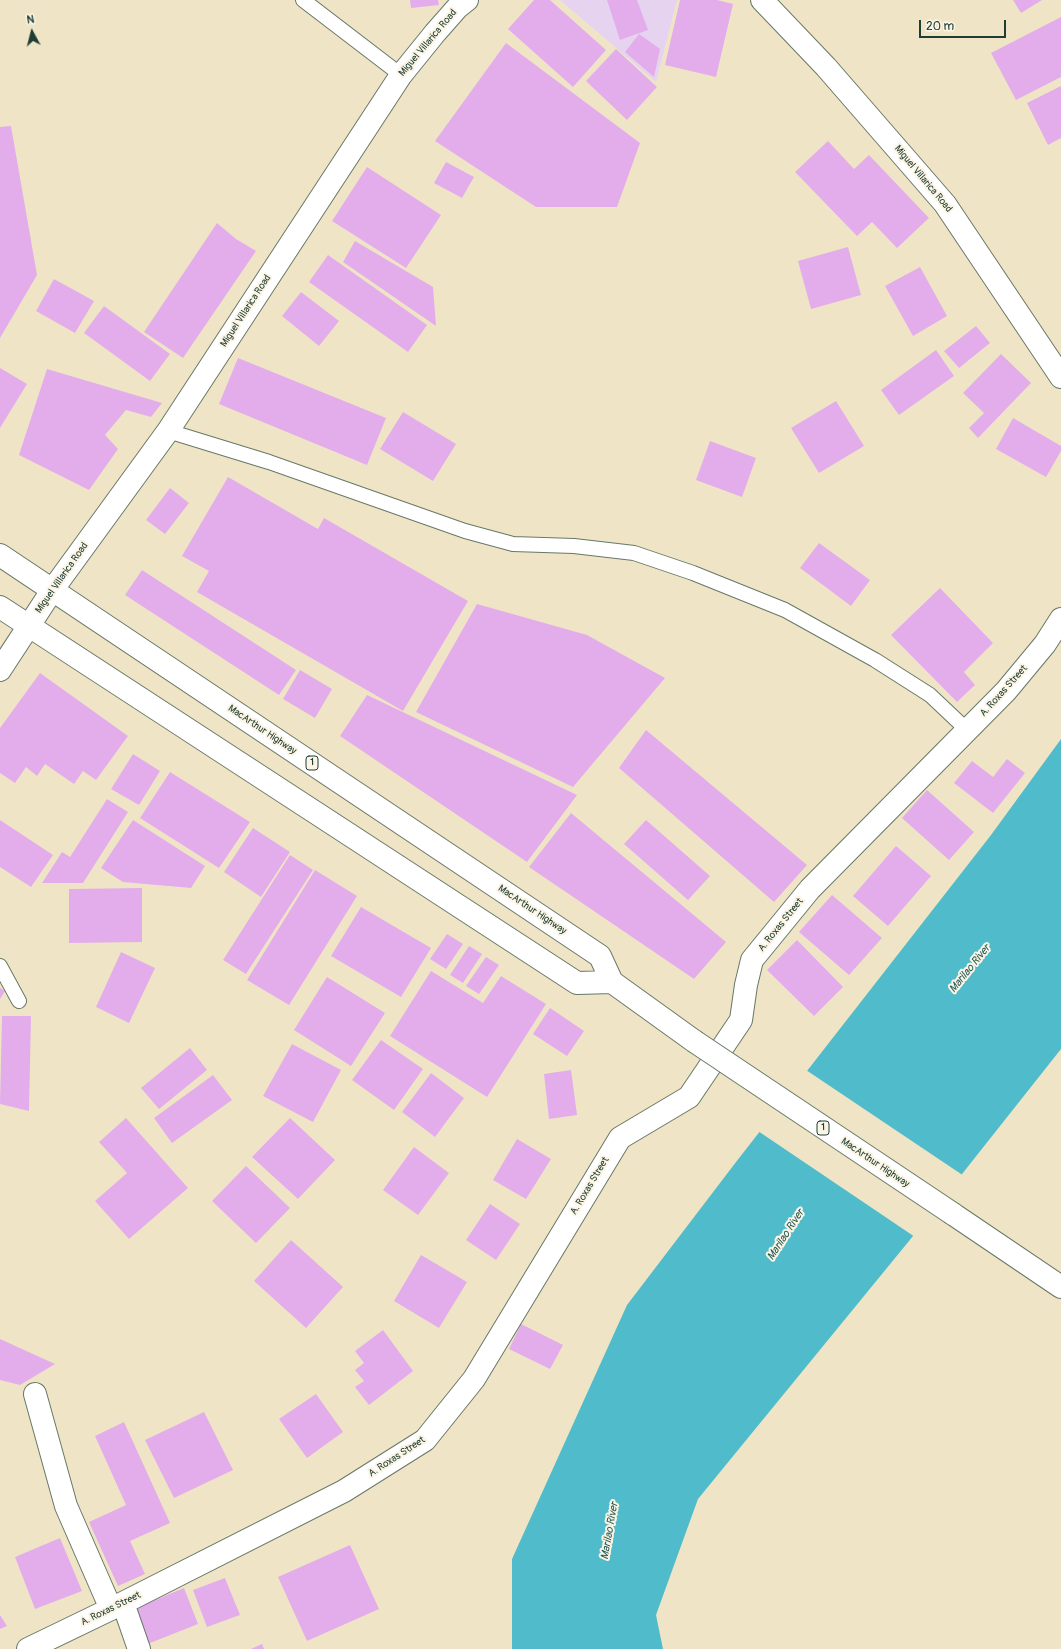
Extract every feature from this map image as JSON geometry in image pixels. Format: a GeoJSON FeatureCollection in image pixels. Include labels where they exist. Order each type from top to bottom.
{"type":"FeatureCollection","features":[{"type":"Feature","properties":{"kind":"main road","name":"Miguel Villarica Road"},"geometry":{"type":"LineString","coordinates":[[0,670],[53,589],[168,431],[401,75],[457,8],[467,0]]}},
{"type":"Feature","properties":{"kind":"main road","name":"Miguel Villarica Road"},"geometry":{"type":"LineString","coordinates":[[762,0],[826,67],[945,204],[1061,377]]}},
{"type":"Feature","properties":{"kind":"main road","name":"MacArthur Highway"},"geometry":{"type":"LineString","coordinates":[[0,554],[600,956],[612,982],[694,1041],[1061,1287]]}},
{"type":"Feature","properties":{"kind":"main road"},"geometry":{"type":"LineString","coordinates":[[0,607],[577,983],[612,982]]}},
{"type":"Feature","properties":{"kind":"main road","name":"A. Roxas Street"},"geometry":{"type":"LineString","coordinates":[[28,1649],[117,1606],[344,1491],[425,1440],[474,1379],[620,1138],[689,1097],[737,1027],[741,1020],[746,985],[752,960],[810,889],[1006,691],[1045,644],[1061,619]]}},
{"type":"Feature","properties":{"kind":"main road"},"geometry":{"type":"LineString","coordinates":[[35,1394],[66,1506],[139,1649]]}},
{"type":"Feature","properties":{"kind":"lane"},"geometry":{"type":"LineString","coordinates":[[304,0],[401,75]]}},
{"type":"Feature","properties":{"kind":"lane"},"geometry":{"type":"LineString","coordinates":[[168,431],[269,462],[465,531],[513,544],[574,546],[634,553],[693,573],[785,610],[910,681],[930,695],[967,730]]}},
{"type":"Feature","properties":{"kind":"lane"},"geometry":{"type":"LineString","coordinates":[[0,966],[19,1001]]}},
{"type":"Feature","properties":{"kind":"shaded area"},"geometry":{"type":"Polygon","coordinates":[[[560,0],[677,0],[656,82],[560,0]]]}},
{"type":"Feature","properties":{"kind":"water","name":"Marilao River"},"geometry":{"type":"Polygon","coordinates":[[[1061,739],[1061,1049],[909,1241],[698,1499],[656,1615],[663,1649],[512,1649],[512,1559],[627,1305],[736,1162],[991,835],[1061,739]]]}},
{"type":"Feature","properties":{"kind":"pier"},"geometry":{"type":"Polygon","coordinates":[[[806,1070],[964,1176],[915,1237],[758,1131],[806,1070]]]}},
{"type":"Feature","properties":{"kind":"building"},"geometry":{"type":"Polygon","coordinates":[[[410,0],[438,0],[439,5],[411,8],[410,0]]]}},
{"type":"Feature","properties":{"kind":"building"},"geometry":{"type":"Polygon","coordinates":[[[534,0],[550,0],[606,50],[573,87],[508,29],[534,0]]]}},
{"type":"Feature","properties":{"kind":"building"},"geometry":{"type":"Polygon","coordinates":[[[607,0],[637,0],[648,30],[620,40],[607,0]]]}},
{"type":"Feature","properties":{"kind":"building"},"geometry":{"type":"Polygon","coordinates":[[[680,0],[717,0],[733,4],[716,77],[665,65],[680,0]]]}},
{"type":"Feature","properties":{"kind":"building"},"geometry":{"type":"Polygon","coordinates":[[[1013,0],[1042,0],[1021,13],[1013,0]]]}},
{"type":"Feature","properties":{"kind":"building"},"geometry":{"type":"Polygon","coordinates":[[[1061,17],[1061,77],[1016,100],[991,53],[1061,17]]]}},
{"type":"Feature","properties":{"kind":"building"},"geometry":{"type":"Polygon","coordinates":[[[639,34],[660,49],[654,77],[625,52],[639,34]]]}},
{"type":"Feature","properties":{"kind":"building"},"geometry":{"type":"Polygon","coordinates":[[[506,43],[640,143],[617,207],[536,207],[435,141],[506,43]]]}},
{"type":"Feature","properties":{"kind":"building"},"geometry":{"type":"Polygon","coordinates":[[[616,49],[657,87],[627,120],[586,81],[616,49]]]}},
{"type":"Feature","properties":{"kind":"building"},"geometry":{"type":"Polygon","coordinates":[[[1061,86],[1061,138],[1048,145],[1027,103],[1061,86]]]}},
{"type":"Feature","properties":{"kind":"building"},"geometry":{"type":"Polygon","coordinates":[[[11,126],[37,275],[0,338],[0,127],[11,126]]]}},
{"type":"Feature","properties":{"kind":"building"},"geometry":{"type":"Polygon","coordinates":[[[828,141],[854,169],[869,155],[929,218],[897,248],[872,222],[857,236],[795,172],[828,141]]]}},
{"type":"Feature","properties":{"kind":"building"},"geometry":{"type":"Polygon","coordinates":[[[446,162],[474,177],[462,198],[434,183],[446,162]]]}},
{"type":"Feature","properties":{"kind":"building"},"geometry":{"type":"Polygon","coordinates":[[[367,167],[441,215],[406,268],[332,221],[367,167]]]}},
{"type":"Feature","properties":{"kind":"building"},"geometry":{"type":"Polygon","coordinates":[[[217,223],[236,239],[256,251],[183,358],[144,332],[217,223]]]}},
{"type":"Feature","properties":{"kind":"building"},"geometry":{"type":"Polygon","coordinates":[[[355,241],[433,287],[436,326],[343,262],[355,241]]]}},
{"type":"Feature","properties":{"kind":"building"},"geometry":{"type":"Polygon","coordinates":[[[848,247],[861,295],[811,309],[798,261],[848,247]]]}},
{"type":"Feature","properties":{"kind":"building"},"geometry":{"type":"Polygon","coordinates":[[[328,255],[427,325],[408,352],[309,282],[328,255]]]}},
{"type":"Feature","properties":{"kind":"building"},"geometry":{"type":"Polygon","coordinates":[[[920,267],[947,316],[913,336],[885,286],[920,267]]]}},
{"type":"Feature","properties":{"kind":"building"},"geometry":{"type":"Polygon","coordinates":[[[54,279],[94,301],[75,333],[36,311],[54,279]]]}},
{"type":"Feature","properties":{"kind":"building"},"geometry":{"type":"Polygon","coordinates":[[[301,292],[339,321],[319,346],[282,316],[301,292]]]}},
{"type":"Feature","properties":{"kind":"building"},"geometry":{"type":"Polygon","coordinates":[[[104,306],[170,354],[150,381],[84,333],[104,306]]]}},
{"type":"Feature","properties":{"kind":"building"},"geometry":{"type":"Polygon","coordinates":[[[976,326],[990,343],[959,368],[944,351],[976,326]]]}},
{"type":"Feature","properties":{"kind":"building"},"geometry":{"type":"Polygon","coordinates":[[[936,350],[954,376],[899,415],[881,390],[936,350]]]}},
{"type":"Feature","properties":{"kind":"building"},"geometry":{"type":"Polygon","coordinates":[[[1001,354],[1031,383],[978,438],[969,428],[984,413],[963,393],[1001,354]]]}},
{"type":"Feature","properties":{"kind":"building"},"geometry":{"type":"Polygon","coordinates":[[[238,358],[386,418],[367,465],[219,404],[238,358]]]}},
{"type":"Feature","properties":{"kind":"building"},"geometry":{"type":"Polygon","coordinates":[[[0,368],[27,384],[0,428],[0,368]]]}},
{"type":"Feature","properties":{"kind":"building"},"geometry":{"type":"Polygon","coordinates":[[[47,369],[162,403],[151,417],[126,410],[105,435],[118,449],[89,490],[19,455],[47,369]]]}},
{"type":"Feature","properties":{"kind":"building"},"geometry":{"type":"Polygon","coordinates":[[[836,401],[864,446],[819,473],[791,428],[836,401]]]}},
{"type":"Feature","properties":{"kind":"building"},"geometry":{"type":"Polygon","coordinates":[[[403,412],[456,444],[433,481],[380,449],[403,412]]]}},
{"type":"Feature","properties":{"kind":"building"},"geometry":{"type":"Polygon","coordinates":[[[1013,418],[1061,446],[1061,451],[1046,477],[996,449],[1013,418]]]}},
{"type":"Feature","properties":{"kind":"building"},"geometry":{"type":"Polygon","coordinates":[[[710,441],[756,458],[742,497],[696,480],[710,441]]]}},
{"type":"Feature","properties":{"kind":"building"},"geometry":{"type":"Polygon","coordinates":[[[228,477],[318,529],[324,518],[468,601],[403,711],[197,592],[209,571],[182,556],[228,477]]]}},
{"type":"Feature","properties":{"kind":"building"},"geometry":{"type":"Polygon","coordinates":[[[170,488],[189,503],[165,534],[146,520],[170,488]]]}},
{"type":"Feature","properties":{"kind":"building"},"geometry":{"type":"Polygon","coordinates":[[[819,543],[870,580],[851,606],[800,568],[819,543]]]}},
{"type":"Feature","properties":{"kind":"building"},"geometry":{"type":"Polygon","coordinates":[[[142,570],[296,670],[279,695],[125,595],[142,570]]]}},
{"type":"Feature","properties":{"kind":"building"},"geometry":{"type":"Polygon","coordinates":[[[940,588],[993,643],[964,672],[975,685],[957,702],[891,635],[940,588]]]}},
{"type":"Feature","properties":{"kind":"building"},"geometry":{"type":"Polygon","coordinates":[[[477,604],[587,635],[665,678],[573,787],[416,712],[477,604]]]}},
{"type":"Feature","properties":{"kind":"building"},"geometry":{"type":"Polygon","coordinates":[[[300,670],[332,689],[315,718],[283,699],[300,670]]]}},
{"type":"Feature","properties":{"kind":"building"},"geometry":{"type":"Polygon","coordinates":[[[40,673],[128,736],[96,780],[83,771],[74,784],[45,764],[37,776],[26,767],[15,783],[0,773],[0,728],[40,673]]]}},
{"type":"Feature","properties":{"kind":"building"},"geometry":{"type":"Polygon","coordinates":[[[367,695],[577,795],[527,862],[340,736],[367,695]]]}},
{"type":"Feature","properties":{"kind":"building"},"geometry":{"type":"Polygon","coordinates":[[[646,730],[807,865],[774,902],[619,768],[646,730]]]}},
{"type":"Feature","properties":{"kind":"building"},"geometry":{"type":"Polygon","coordinates":[[[133,754],[160,771],[139,805],[111,789],[133,754]]]}},
{"type":"Feature","properties":{"kind":"building"},"geometry":{"type":"Polygon","coordinates":[[[1007,759],[1025,773],[993,813],[954,783],[972,761],[993,777],[1007,759]]]}},
{"type":"Feature","properties":{"kind":"building"},"geometry":{"type":"Polygon","coordinates":[[[170,772],[250,822],[219,868],[140,818],[170,772]]]}},
{"type":"Feature","properties":{"kind":"building"},"geometry":{"type":"Polygon","coordinates":[[[927,790],[974,832],[949,860],[902,818],[927,790]]]}},
{"type":"Feature","properties":{"kind":"building"},"geometry":{"type":"Polygon","coordinates":[[[107,799],[128,812],[83,883],[42,883],[62,852],[70,857],[107,799]]]}},
{"type":"Feature","properties":{"kind":"building"},"geometry":{"type":"Polygon","coordinates":[[[571,813],[726,942],[694,979],[529,867],[571,813]]]}},
{"type":"Feature","properties":{"kind":"building"},"geometry":{"type":"Polygon","coordinates":[[[0,820],[53,855],[31,887],[0,867],[0,820]]]}},
{"type":"Feature","properties":{"kind":"building"},"geometry":{"type":"Polygon","coordinates":[[[133,820],[205,866],[191,888],[123,882],[101,868],[133,820]]]}},
{"type":"Feature","properties":{"kind":"building"},"geometry":{"type":"Polygon","coordinates":[[[646,820],[710,876],[688,900],[624,844],[646,820]]]}},
{"type":"Feature","properties":{"kind":"building"},"geometry":{"type":"Polygon","coordinates":[[[253,828],[290,852],[261,897],[224,872],[253,828]]]}},
{"type":"Feature","properties":{"kind":"building"},"geometry":{"type":"Polygon","coordinates":[[[896,846],[931,876],[888,926],[853,896],[896,846]]]}},
{"type":"Feature","properties":{"kind":"building"},"geometry":{"type":"Polygon","coordinates":[[[290,855],[313,870],[246,974],[223,960],[290,855]]]}},
{"type":"Feature","properties":{"kind":"building"},"geometry":{"type":"Polygon","coordinates":[[[315,870],[357,896],[289,1005],[247,980],[315,870]]]}},
{"type":"Feature","properties":{"kind":"building"},"geometry":{"type":"Polygon","coordinates":[[[142,888],[142,942],[69,943],[69,889],[142,888]]]}},
{"type":"Feature","properties":{"kind":"building"},"geometry":{"type":"Polygon","coordinates":[[[832,895],[882,938],[849,975],[799,932],[832,895]]]}},
{"type":"Feature","properties":{"kind":"building"},"geometry":{"type":"Polygon","coordinates":[[[361,907],[431,948],[401,997],[331,956],[361,907]]]}},
{"type":"Feature","properties":{"kind":"building"},"geometry":{"type":"Polygon","coordinates":[[[447,934],[463,944],[446,969],[430,959],[447,934]]]}},
{"type":"Feature","properties":{"kind":"building"},"geometry":{"type":"Polygon","coordinates":[[[797,940],[843,987],[814,1016],[767,970],[797,940]]]}},
{"type":"Feature","properties":{"kind":"building"},"geometry":{"type":"Polygon","coordinates":[[[469,946],[482,954],[463,983],[450,975],[469,946]]]}},
{"type":"Feature","properties":{"kind":"building"},"geometry":{"type":"Polygon","coordinates":[[[121,952],[155,968],[129,1023],[96,1007],[121,952]]]}},
{"type":"Feature","properties":{"kind":"building"},"geometry":{"type":"Polygon","coordinates":[[[486,957],[499,965],[479,994],[466,986],[486,957]]]}},
{"type":"Feature","properties":{"kind":"building"},"geometry":{"type":"Polygon","coordinates":[[[431,971],[483,1003],[501,976],[546,1004],[487,1097],[390,1036],[431,971]]]}},
{"type":"Feature","properties":{"kind":"building"},"geometry":{"type":"Polygon","coordinates":[[[327,977],[385,1013],[351,1066],[294,1030],[327,977]]]}},
{"type":"Feature","properties":{"kind":"building"},"geometry":{"type":"Polygon","coordinates":[[[0,988],[5,991],[0,999],[0,988]]]}},
{"type":"Feature","properties":{"kind":"building"},"geometry":{"type":"Polygon","coordinates":[[[550,1008],[584,1031],[567,1056],[533,1034],[550,1008]]]}},
{"type":"Feature","properties":{"kind":"building"},"geometry":{"type":"Polygon","coordinates":[[[2,1016],[31,1016],[29,1111],[0,1104],[2,1016]]]}},
{"type":"Feature","properties":{"kind":"building"},"geometry":{"type":"Polygon","coordinates":[[[381,1040],[423,1069],[394,1110],[352,1080],[381,1040]]]}},
{"type":"Feature","properties":{"kind":"building"},"geometry":{"type":"Polygon","coordinates":[[[292,1044],[341,1070],[313,1122],[263,1096],[292,1044]]]}},
{"type":"Feature","properties":{"kind":"building"},"geometry":{"type":"Polygon","coordinates":[[[190,1048],[207,1070],[159,1109],[141,1088],[190,1048]]]}},
{"type":"Feature","properties":{"kind":"building"},"geometry":{"type":"Polygon","coordinates":[[[571,1070],[577,1115],[549,1119],[544,1074],[571,1070]]]}},
{"type":"Feature","properties":{"kind":"building"},"geometry":{"type":"Polygon","coordinates":[[[431,1073],[464,1098],[435,1137],[402,1112],[431,1073]]]}},
{"type":"Feature","properties":{"kind":"building"},"geometry":{"type":"Polygon","coordinates":[[[213,1075],[232,1100],[172,1143],[154,1118],[213,1075]]]}},
{"type":"Feature","properties":{"kind":"building"},"geometry":{"type":"Polygon","coordinates":[[[126,1118],[188,1188],[129,1239],[95,1201],[127,1173],[99,1142],[126,1118]]]}},
{"type":"Feature","properties":{"kind":"building"},"geometry":{"type":"Polygon","coordinates":[[[290,1118],[335,1160],[298,1199],[252,1157],[290,1118]]]}},
{"type":"Feature","properties":{"kind":"building"},"geometry":{"type":"Polygon","coordinates":[[[517,1139],[551,1159],[526,1199],[493,1180],[517,1139]]]}},
{"type":"Feature","properties":{"kind":"building"},"geometry":{"type":"Polygon","coordinates":[[[414,1147],[449,1173],[418,1215],[383,1190],[414,1147]]]}},
{"type":"Feature","properties":{"kind":"building"},"geometry":{"type":"Polygon","coordinates":[[[246,1166],[290,1208],[256,1243],[212,1201],[246,1166]]]}},
{"type":"Feature","properties":{"kind":"building"},"geometry":{"type":"Polygon","coordinates":[[[490,1204],[520,1224],[496,1260],[466,1240],[490,1204]]]}},
{"type":"Feature","properties":{"kind":"building"},"geometry":{"type":"Polygon","coordinates":[[[291,1240],[343,1287],[306,1328],[254,1281],[291,1240]]]}},
{"type":"Feature","properties":{"kind":"building"},"geometry":{"type":"Polygon","coordinates":[[[421,1255],[467,1282],[439,1328],[394,1301],[421,1255]]]}},
{"type":"Feature","properties":{"kind":"building"},"geometry":{"type":"Polygon","coordinates":[[[521,1324],[563,1345],[550,1369],[509,1349],[521,1324]]]}},
{"type":"Feature","properties":{"kind":"building"},"geometry":{"type":"Polygon","coordinates":[[[383,1330],[413,1371],[369,1405],[355,1387],[364,1381],[355,1370],[364,1363],[355,1351],[383,1330]]]}},
{"type":"Feature","properties":{"kind":"building"},"geometry":{"type":"Polygon","coordinates":[[[0,1339],[55,1364],[20,1385],[0,1380],[0,1339]]]}},
{"type":"Feature","properties":{"kind":"building"},"geometry":{"type":"Polygon","coordinates":[[[316,1394],[343,1432],[307,1458],[279,1419],[316,1394]]]}},
{"type":"Feature","properties":{"kind":"building"},"geometry":{"type":"Polygon","coordinates":[[[204,1412],[233,1470],[174,1498],[145,1440],[204,1412]]]}},
{"type":"Feature","properties":{"kind":"building"},"geometry":{"type":"Polygon","coordinates":[[[124,1422],[170,1523],[130,1541],[145,1574],[118,1586],[89,1522],[126,1505],[95,1436],[124,1422]]]}},
{"type":"Feature","properties":{"kind":"building"},"geometry":{"type":"Polygon","coordinates":[[[60,1538],[82,1591],[35,1609],[15,1557],[60,1538]]]}},
{"type":"Feature","properties":{"kind":"building"},"geometry":{"type":"Polygon","coordinates":[[[350,1545],[379,1609],[307,1641],[278,1577],[350,1545]]]}},
{"type":"Feature","properties":{"kind":"building"},"geometry":{"type":"Polygon","coordinates":[[[225,1578],[240,1615],[207,1627],[193,1590],[225,1578]]]}},
{"type":"Feature","properties":{"kind":"building"},"geometry":{"type":"Polygon","coordinates":[[[184,1588],[198,1624],[145,1645],[131,1610],[184,1588]]]}},
{"type":"Feature","properties":{"kind":"building"},"geometry":{"type":"Polygon","coordinates":[[[0,1615],[7,1626],[0,1629],[0,1615]]]}},
{"type":"Feature","properties":{"kind":"building"},"geometry":{"type":"Polygon","coordinates":[[[262,1644],[264,1649],[251,1649],[262,1644]]]}}]}
